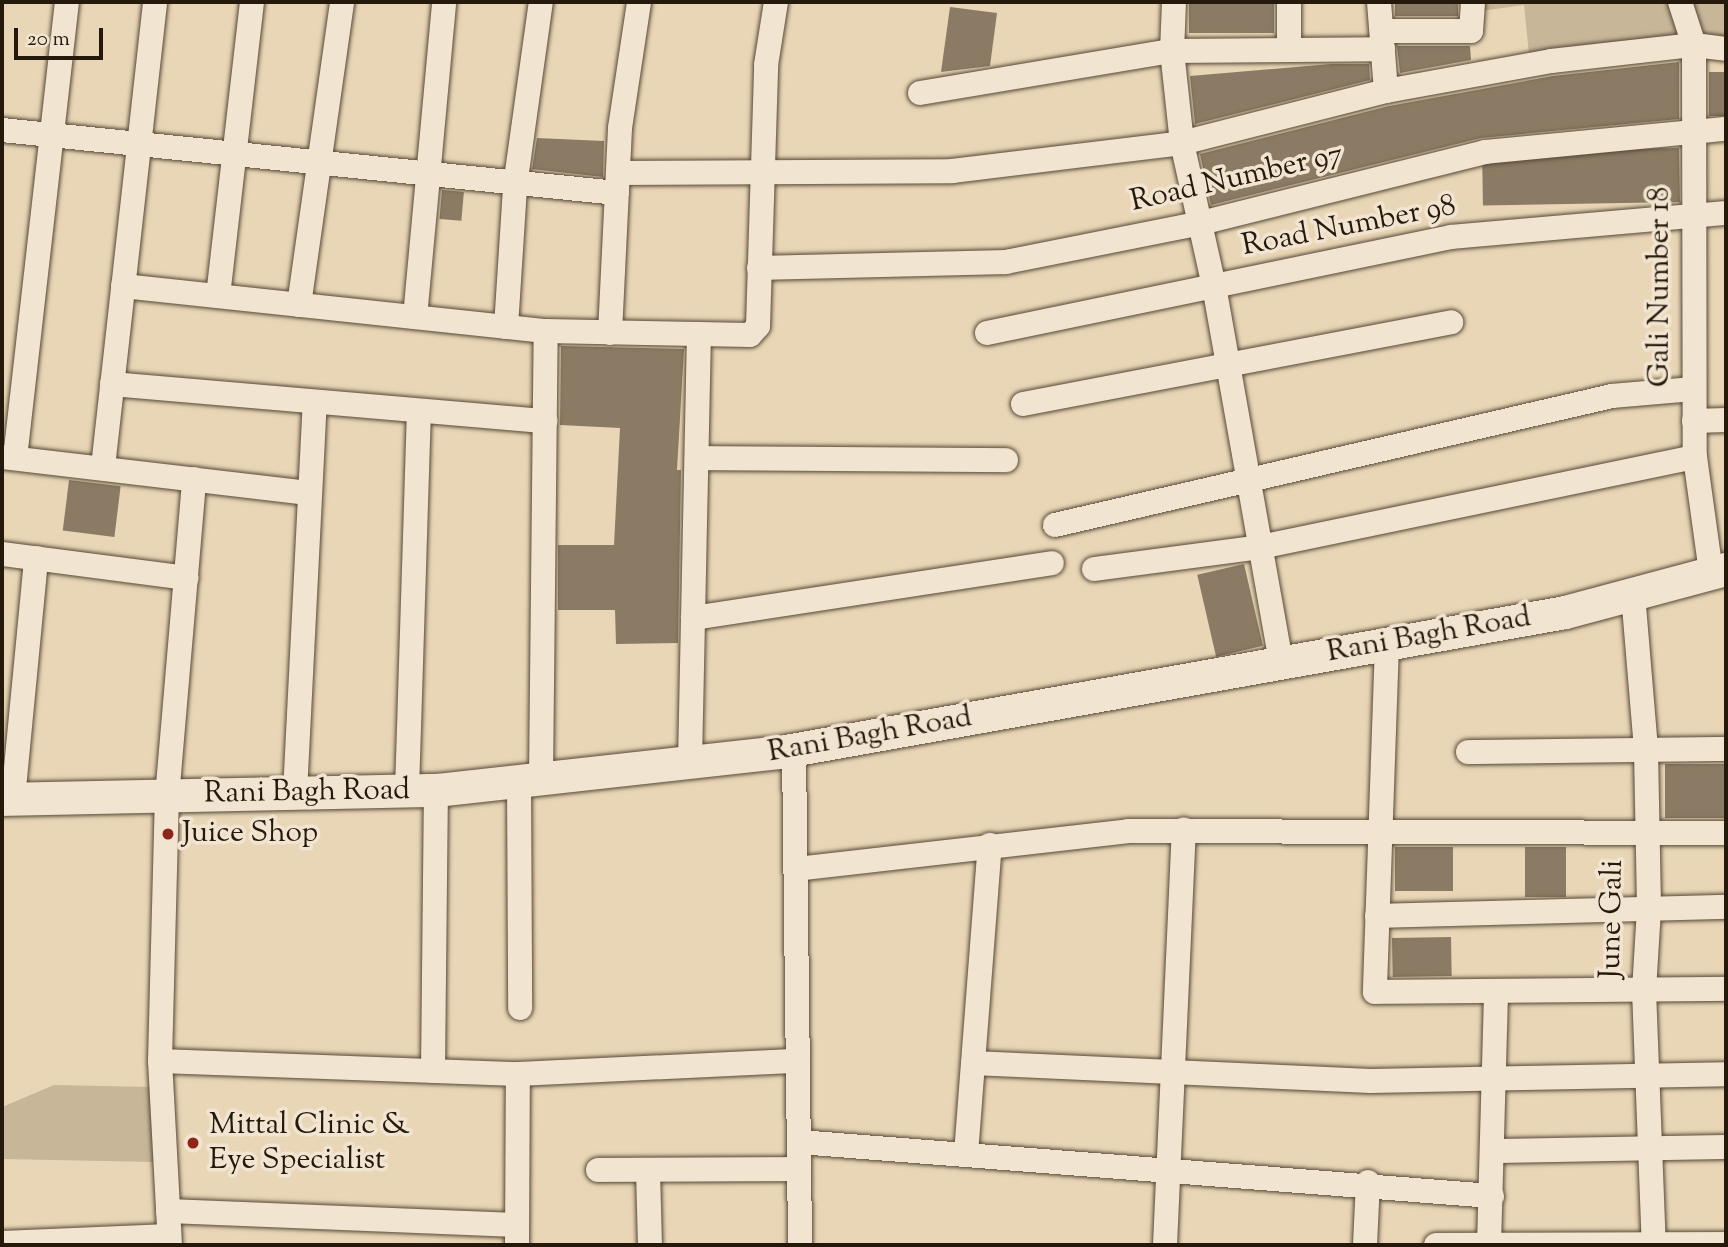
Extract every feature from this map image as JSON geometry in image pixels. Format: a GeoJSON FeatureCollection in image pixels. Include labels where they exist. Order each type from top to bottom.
{"type":"FeatureCollection","features":[{"type":"Feature","properties":{"kind":"street"},"geometry":{"type":"LineString","coordinates":[[67,2],[9,458],[307,493]]}},
{"type":"Feature","properties":{"kind":"street"},"geometry":{"type":"LineString","coordinates":[[103,467],[155,2]]}},
{"type":"Feature","properties":{"kind":"street"},"geometry":{"type":"LineString","coordinates":[[218,296],[252,2]]}},
{"type":"Feature","properties":{"kind":"street"},"geometry":{"type":"LineString","coordinates":[[299,305],[342,2]]}},
{"type":"Feature","properties":{"kind":"street"},"geometry":{"type":"LineString","coordinates":[[415,317],[424,175],[444,2]]}},
{"type":"Feature","properties":{"kind":"street"},"geometry":{"type":"LineString","coordinates":[[506,327],[515,186],[541,2]]}},
{"type":"Feature","properties":{"kind":"street"},"geometry":{"type":"LineString","coordinates":[[610,332],[617,183],[639,2]]}},
{"type":"Feature","properties":{"kind":"street"},"geometry":{"type":"LineString","coordinates":[[123,286],[546,331],[744,336],[756,330],[761,173],[776,2]]}},
{"type":"Feature","properties":{"kind":"street"},"geometry":{"type":"LineString","coordinates":[[1174,2],[1172,51],[1182,143],[1214,286],[1281,663]]}},
{"type":"Feature","properties":{"kind":"street"},"geometry":{"type":"LineString","coordinates":[[1289,2],[1289,50]]}},
{"type":"Feature","properties":{"kind":"street"},"geometry":{"type":"LineString","coordinates":[[1380,2],[1386,91]]}},
{"type":"Feature","properties":{"kind":"street"},"geometry":{"type":"LineString","coordinates":[[920,93],[1172,51],[1289,50],[1471,31],[1473,2]]}},
{"type":"Feature","properties":{"kind":"street","name":"Gali Number 18"},"geometry":{"type":"LineString","coordinates":[[1680,2],[1694,45],[1692,214],[1695,457],[1718,571]]}},
{"type":"Feature","properties":{"kind":"street"},"geometry":{"type":"LineString","coordinates":[[2,130],[515,186],[617,183],[761,173],[952,170],[1182,143],[1386,91],[1551,61],[1694,45],[1726,49]]}},
{"type":"Feature","properties":{"kind":"street","name":"Road Number 97"},"geometry":{"type":"LineString","coordinates":[[759,268],[1006,262],[1201,223],[1485,152],[1726,129]]}},
{"type":"Feature","properties":{"kind":"street","name":"Road Number 98"},"geometry":{"type":"LineString","coordinates":[[987,333],[1451,237],[1726,213]]}},
{"type":"Feature","properties":{"kind":"street"},"geometry":{"type":"LineString","coordinates":[[1023,404],[1451,322]]}},
{"type":"Feature","properties":{"kind":"street"},"geometry":{"type":"LineString","coordinates":[[520,1008],[545,421],[546,331]]}},
{"type":"Feature","properties":{"kind":"street"},"geometry":{"type":"LineString","coordinates":[[690,762],[699,334]]}},
{"type":"Feature","properties":{"kind":"street"},"geometry":{"type":"LineString","coordinates":[[112,384],[419,414],[545,421]]}},
{"type":"Feature","properties":{"kind":"street"},"geometry":{"type":"LineString","coordinates":[[1055,525],[1247,483],[1612,396],[1693,388]]}},
{"type":"Feature","properties":{"kind":"street"},"geometry":{"type":"LineString","coordinates":[[295,793],[307,493],[315,404]]}},
{"type":"Feature","properties":{"kind":"street"},"geometry":{"type":"LineString","coordinates":[[419,414],[422,791],[433,1071]]}},
{"type":"Feature","properties":{"kind":"street"},"geometry":{"type":"LineString","coordinates":[[1694,421],[1726,420]]}},
{"type":"Feature","properties":{"kind":"street"},"geometry":{"type":"LineString","coordinates":[[1094,569],[1260,547],[1695,457]]}},
{"type":"Feature","properties":{"kind":"street"},"geometry":{"type":"LineString","coordinates":[[697,458],[1006,460]]}},
{"type":"Feature","properties":{"kind":"street"},"geometry":{"type":"LineString","coordinates":[[2,1243],[169,1241],[160,1060],[167,797],[194,479]]}},
{"type":"Feature","properties":{"kind":"street"},"geometry":{"type":"LineString","coordinates":[[2,554],[186,578]]}},
{"type":"Feature","properties":{"kind":"street"},"geometry":{"type":"LineString","coordinates":[[8,799],[36,558]]}},
{"type":"Feature","properties":{"kind":"street"},"geometry":{"type":"LineString","coordinates":[[693,618],[1052,564]]}},
{"type":"Feature","properties":{"kind":"street","name":"Rani Bagh Road"},"geometry":{"type":"LineString","coordinates":[[8,799],[422,791],[794,750],[1387,644],[1633,594],[1718,571]]}},
{"type":"Feature","properties":{"kind":"street","name":"June Gali"},"geometry":{"type":"LineString","coordinates":[[1633,594],[1646,750],[1645,835],[1649,909],[1644,989],[1653,1148],[1654,1244]]}},
{"type":"Feature","properties":{"kind":"street"},"geometry":{"type":"LineString","coordinates":[[1387,644],[1377,830],[1375,992],[1726,989]]}},
{"type":"Feature","properties":{"kind":"street"},"geometry":{"type":"LineString","coordinates":[[1468,752],[1726,749]]}},
{"type":"Feature","properties":{"kind":"street"},"geometry":{"type":"LineString","coordinates":[[794,750],[800,1245]]}},
{"type":"Feature","properties":{"kind":"street"},"geometry":{"type":"LineString","coordinates":[[1165,1245],[1176,1070],[1184,829]]}},
{"type":"Feature","properties":{"kind":"street"},"geometry":{"type":"LineString","coordinates":[[796,869],[990,845],[1184,829],[1645,835],[1726,833]]}},
{"type":"Feature","properties":{"kind":"street"},"geometry":{"type":"LineString","coordinates":[[966,1154],[990,845]]}},
{"type":"Feature","properties":{"kind":"street"},"geometry":{"type":"LineString","coordinates":[[1377,916],[1726,908]]}},
{"type":"Feature","properties":{"kind":"street"},"geometry":{"type":"LineString","coordinates":[[1489,1244],[1496,1151],[1496,991]]}},
{"type":"Feature","properties":{"kind":"street"},"geometry":{"type":"LineString","coordinates":[[160,1060],[518,1074],[798,1061]]}},
{"type":"Feature","properties":{"kind":"street"},"geometry":{"type":"LineString","coordinates":[[973,1063],[1176,1070],[1371,1081],[1726,1074]]}},
{"type":"Feature","properties":{"kind":"street"},"geometry":{"type":"LineString","coordinates":[[168,1211],[517,1235],[518,1074]]}},
{"type":"Feature","properties":{"kind":"street"},"geometry":{"type":"LineString","coordinates":[[799,1142],[1368,1182],[1492,1196]]}},
{"type":"Feature","properties":{"kind":"street"},"geometry":{"type":"LineString","coordinates":[[1496,1151],[1726,1147]]}},
{"type":"Feature","properties":{"kind":"street"},"geometry":{"type":"LineString","coordinates":[[598,1170],[799,1169]]}},
{"type":"Feature","properties":{"kind":"street"},"geometry":{"type":"LineString","coordinates":[[648,1170],[650,1245]]}},
{"type":"Feature","properties":{"kind":"street"},"geometry":{"type":"LineString","coordinates":[[1365,1245],[1368,1182]]}},
{"type":"Feature","properties":{"kind":"street"},"geometry":{"type":"LineString","coordinates":[[1436,1245],[1726,1244]]}},
{"type":"Feature","properties":{"kind":"shaded area"},"geometry":{"type":"Polygon","coordinates":[[[1474,2],[1726,2],[1726,48],[1529,54],[1524,5],[1474,12],[1474,2]]]}},
{"type":"Feature","properties":{"kind":"shaded area"},"geometry":{"type":"Polygon","coordinates":[[[54,1085],[152,1087],[155,1162],[2,1159],[2,1107],[54,1085]]]}},
{"type":"Feature","properties":{"kind":"building"},"geometry":{"type":"Polygon","coordinates":[[[1189,2],[1274,2],[1274,33],[1189,33],[1189,2]]]}},
{"type":"Feature","properties":{"kind":"building"},"geometry":{"type":"Polygon","coordinates":[[[1395,2],[1458,2],[1458,16],[1395,16],[1395,2]]]}},
{"type":"Feature","properties":{"kind":"building"},"geometry":{"type":"Polygon","coordinates":[[[950,7],[997,13],[990,66],[941,72],[950,7]]]}},
{"type":"Feature","properties":{"kind":"building"},"geometry":{"type":"Polygon","coordinates":[[[1397,46],[1470,46],[1471,60],[1400,73],[1397,46]]]}},
{"type":"Feature","properties":{"kind":"building"},"geometry":{"type":"Polygon","coordinates":[[[1679,62],[1679,119],[1481,138],[1211,205],[1200,154],[1389,106],[1553,76],[1679,62]]]}},
{"type":"Feature","properties":{"kind":"building"},"geometry":{"type":"Polygon","coordinates":[[[1331,64],[1369,64],[1370,80],[1195,124],[1190,76],[1331,64]]]}},
{"type":"Feature","properties":{"kind":"building"},"geometry":{"type":"Polygon","coordinates":[[[1709,72],[1726,72],[1726,116],[1709,116],[1709,72]]]}},
{"type":"Feature","properties":{"kind":"building"},"geometry":{"type":"Polygon","coordinates":[[[537,138],[604,141],[603,177],[532,169],[537,138]]]}},
{"type":"Feature","properties":{"kind":"building"},"geometry":{"type":"Polygon","coordinates":[[[1679,148],[1680,202],[1483,205],[1482,151],[1679,148]]]}},
{"type":"Feature","properties":{"kind":"building"},"geometry":{"type":"Polygon","coordinates":[[[442,190],[464,192],[461,221],[439,219],[442,190]]]}},
{"type":"Feature","properties":{"kind":"building"},"geometry":{"type":"Polygon","coordinates":[[[561,346],[684,349],[677,470],[681,470],[678,643],[616,644],[615,610],[558,610],[558,545],[614,545],[620,428],[560,425],[561,346]]]}},
{"type":"Feature","properties":{"kind":"building"},"geometry":{"type":"Polygon","coordinates":[[[69,480],[121,486],[114,537],[63,531],[69,480]]]}},
{"type":"Feature","properties":{"kind":"building"},"geometry":{"type":"Polygon","coordinates":[[[1244,564],[1263,646],[1216,657],[1197,575],[1244,564]]]}},
{"type":"Feature","properties":{"kind":"building"},"geometry":{"type":"Polygon","coordinates":[[[1665,764],[1726,764],[1726,818],[1665,818],[1665,764]]]}},
{"type":"Feature","properties":{"kind":"building"},"geometry":{"type":"Polygon","coordinates":[[[1395,847],[1453,847],[1453,891],[1395,891],[1395,847]]]}},
{"type":"Feature","properties":{"kind":"building"},"geometry":{"type":"Polygon","coordinates":[[[1525,847],[1566,847],[1566,897],[1525,897],[1525,847]]]}},
{"type":"Feature","properties":{"kind":"building"},"geometry":{"type":"Polygon","coordinates":[[[1451,937],[1452,976],[1393,977],[1392,938],[1451,937]]]}},
{"type":"Feature","properties":{"kind":"place","name":"Juice Shop"},"geometry":{"type":"Point","coordinates":[168,834]}},
{"type":"Feature","properties":{"kind":"place","name":"Mittal Clinic & Eye Specialist"},"geometry":{"type":"Point","coordinates":[193,1143]}}]}
